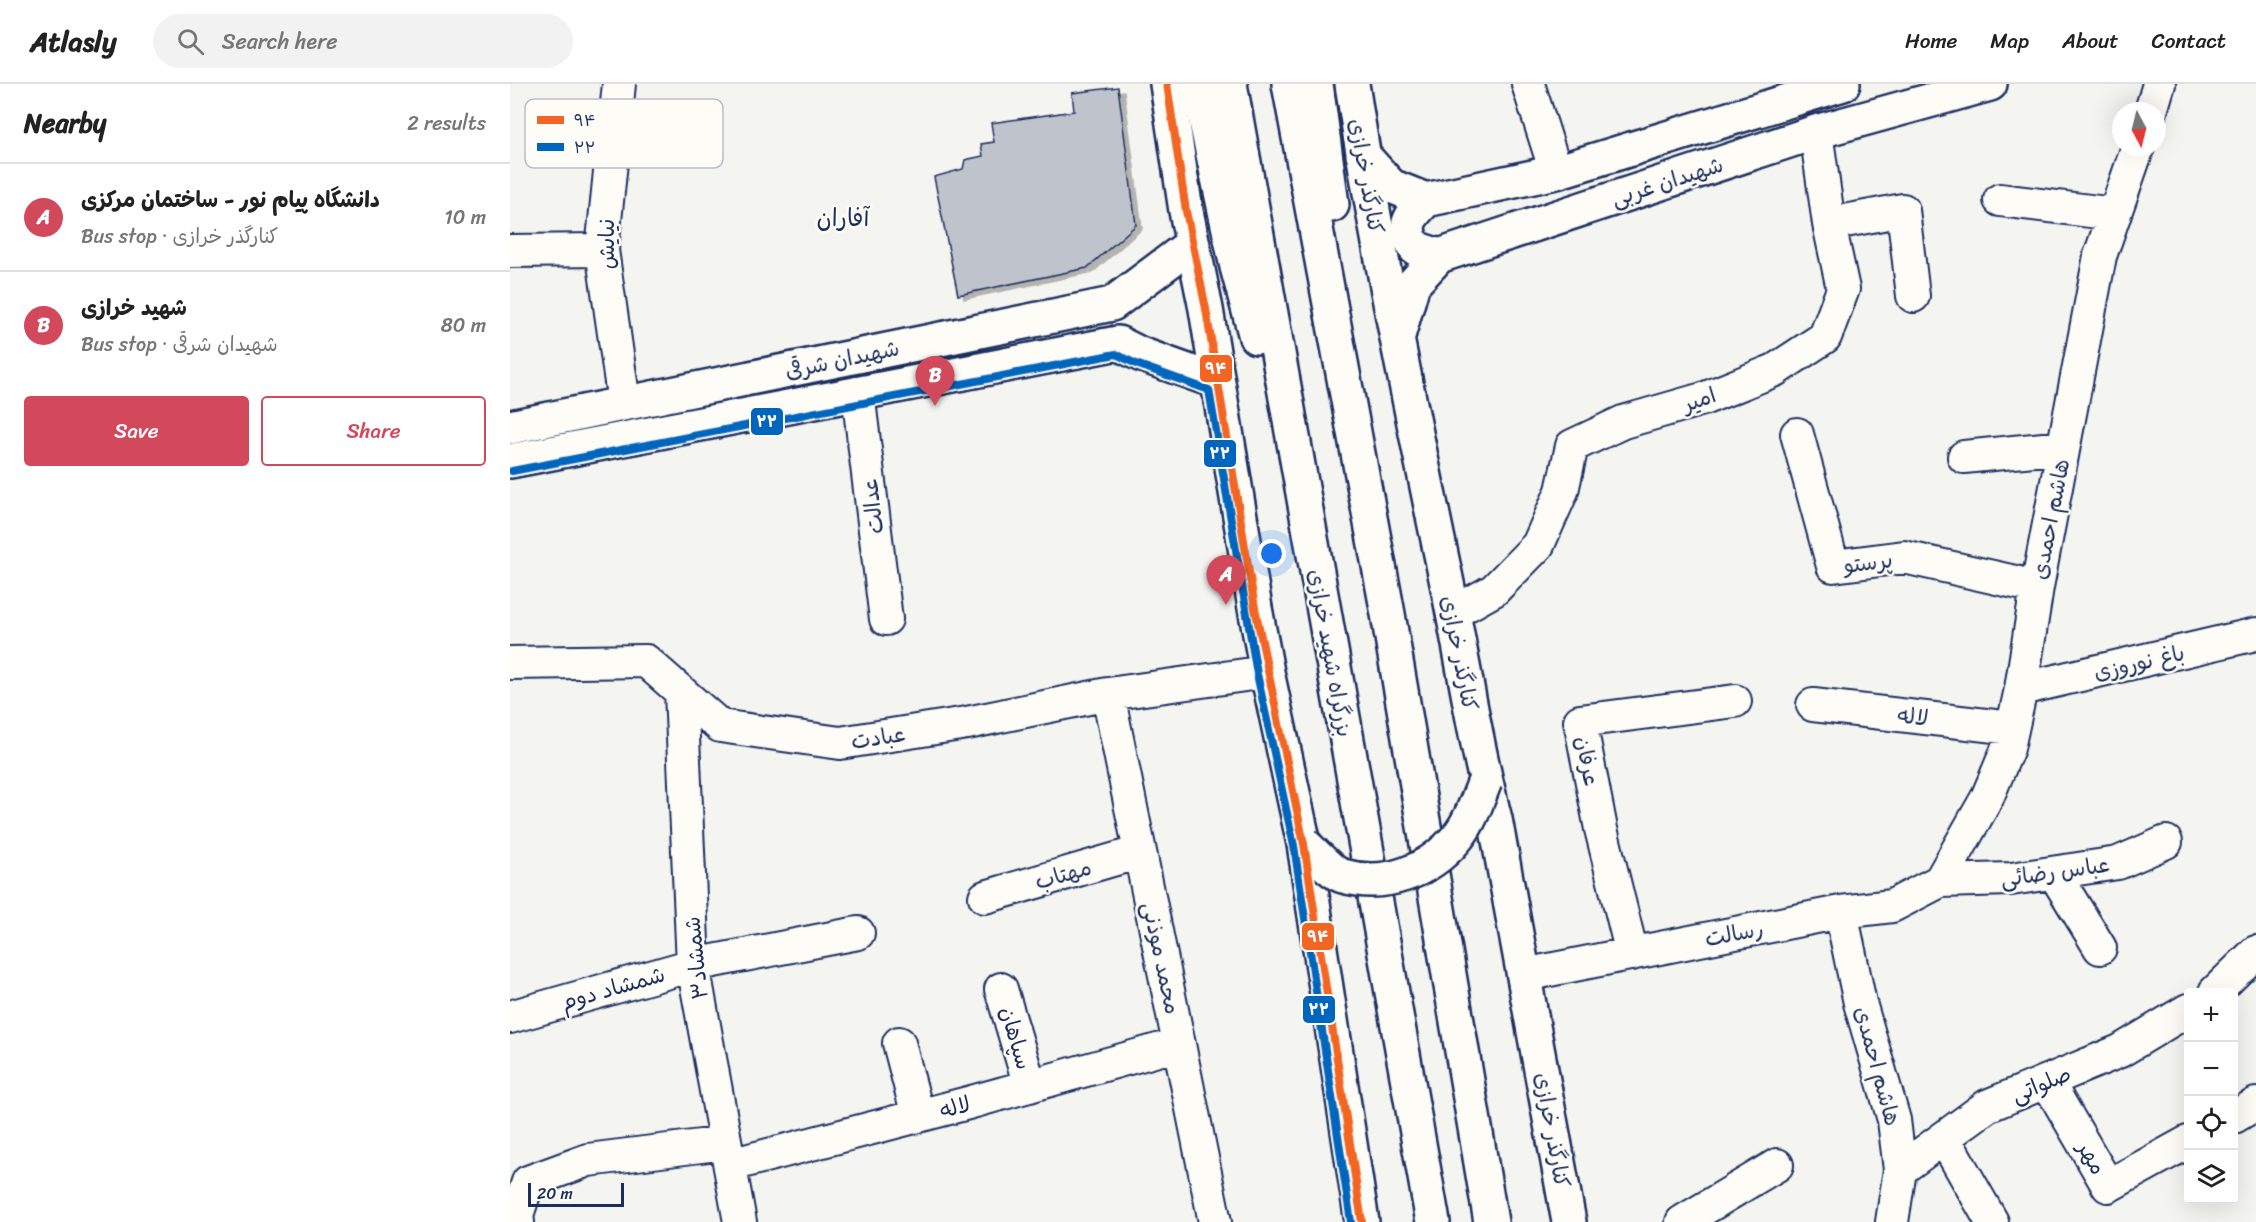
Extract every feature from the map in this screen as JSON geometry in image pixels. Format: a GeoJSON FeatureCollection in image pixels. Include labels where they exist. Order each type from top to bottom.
{"type":"FeatureCollection","features":[{"type":"Feature","properties":{"kind":"main road"},"geometry":{"type":"LineString","coordinates":[[1167,84],[1192,244],[1206,309],[1266,672],[1304,844],[1362,1222]]}},
{"type":"Feature","properties":{"kind":"main road"},"geometry":{"type":"LineString","coordinates":[[1198,84],[1237,267],[1262,356],[1291,426]]}},
{"type":"Feature","properties":{"kind":"main road","name":"بزرگراه شهید خرازی"},"geometry":{"type":"LineString","coordinates":[[1230,84],[1433,1222]]}},
{"type":"Feature","properties":{"kind":"main road"},"geometry":{"type":"LineString","coordinates":[[1289,84],[1388,614],[1491,1222]]}},
{"type":"Feature","properties":{"kind":"main road"},"geometry":{"type":"LineString","coordinates":[[1316,84],[1388,614]]}},
{"type":"Feature","properties":{"kind":"main road","name":"کنارگذر خرازی"},"geometry":{"type":"LineString","coordinates":[[1352,84],[1396,341],[1494,819],[1569,1222]]}},
{"type":"Feature","properties":{"kind":"main road","name":"شهیدان غربی"},"geometry":{"type":"LineString","coordinates":[[1426,200],[1556,172],[1844,84]]}},
{"type":"Feature","properties":{"kind":"main road","name":"شهیدان غربی"},"geometry":{"type":"LineString","coordinates":[[1396,341],[1413,284],[1439,256],[1816,132],[1990,84]]}},
{"type":"Feature","properties":{"kind":"main road"},"geometry":{"type":"LineString","coordinates":[[1363,155],[1391,186],[1426,200],[1409,221],[1408,235],[1415,248],[1439,256]]}},
{"type":"Feature","properties":{"kind":"main road","name":"شهیدان شرقی"},"geometry":{"type":"LineString","coordinates":[[510,427],[1112,304],[1192,244]]}},
{"type":"Feature","properties":{"kind":"main road"},"geometry":{"type":"LineString","coordinates":[[1112,304],[1121,322],[1118,343],[1140,354],[1218,382]]}},
{"type":"Feature","properties":{"kind":"main road","name":"شهیدان شرقی"},"geometry":{"type":"LineString","coordinates":[[510,461],[1118,343]]}},
{"type":"Feature","properties":{"kind":"main road"},"geometry":{"type":"LineString","coordinates":[[1304,844],[1341,876],[1385,880],[1422,868],[1456,839],[1471,817],[1485,781]]}},
{"type":"Feature","properties":{"kind":"street","name":"نیایش"},"geometry":{"type":"LineString","coordinates":[[617,99],[619,84]]}},
{"type":"Feature","properties":{"kind":"street"},"geometry":{"type":"LineString","coordinates":[[1528,84],[1556,172]]}},
{"type":"Feature","properties":{"kind":"street"},"geometry":{"type":"LineString","coordinates":[[2154,102],[2159,84]]}},
{"type":"Feature","properties":{"kind":"street","name":"امیر"},"geometry":{"type":"LineString","coordinates":[[1453,613],[1494,590],[1538,545],[1562,491],[1572,446],[1623,422],[1703,399],[1775,369],[1825,338],[1843,289],[1816,132]]}},
{"type":"Feature","properties":{"kind":"street","name":"هاشم احمدی"},"geometry":{"type":"LineString","coordinates":[[1940,881],[1987,798],[2008,748],[2021,689],[2037,587],[2100,256],[2135,156]]}},
{"type":"Feature","properties":{"kind":"street","name":"نیایش"},"geometry":{"type":"LineString","coordinates":[[610,168],[602,250],[624,404]]}},
{"type":"Feature","properties":{"kind":"street"},"geometry":{"type":"LineString","coordinates":[[2000,200],[2115,214]]}},
{"type":"Feature","properties":{"kind":"street"},"geometry":{"type":"LineString","coordinates":[[1830,224],[1903,210],[1913,296]]}},
{"type":"Feature","properties":{"kind":"street"},"geometry":{"type":"LineString","coordinates":[[510,251],[602,250]]}},
{"type":"Feature","properties":{"kind":"street","name":"عدالت"},"geometry":{"type":"LineString","coordinates":[[858,393],[886,619]]}},
{"type":"Feature","properties":{"kind":"street","name":"پرستو"},"geometry":{"type":"LineString","coordinates":[[1797,434],[1833,566],[1904,557],[2037,587]]}},
{"type":"Feature","properties":{"kind":"street"},"geometry":{"type":"LineString","coordinates":[[1964,457],[2063,447]]}},
{"type":"Feature","properties":{"kind":"street","name":"باغ نوروزی"},"geometry":{"type":"LineString","coordinates":[[2021,689],[2256,634]]}},
{"type":"Feature","properties":{"kind":"street","name":"عبادت"},"geometry":{"type":"LineString","coordinates":[[510,663],[646,661],[720,726],[840,743],[967,723],[1108,694],[1266,672]]}},
{"type":"Feature","properties":{"kind":"street","name":"شمشاد۳"},"geometry":{"type":"LineString","coordinates":[[681,692],[693,965],[740,1222]]}},
{"type":"Feature","properties":{"kind":"street","name":"محمد موذنی"},"geometry":{"type":"LineString","coordinates":[[1108,694],[1215,1222]]}},
{"type":"Feature","properties":{"kind":"street","name":"عرفان"},"geometry":{"type":"LineString","coordinates":[[1632,954],[1601,829],[1580,721],[1735,701]]}},
{"type":"Feature","properties":{"kind":"street","name":"لاله"},"geometry":{"type":"LineString","coordinates":[[1813,705],[2012,728]]}},
{"type":"Feature","properties":{"kind":"street","name":"عباس رضائی"},"geometry":{"type":"LineString","coordinates":[[1940,881],[2011,879],[2118,863],[2166,842]]}},
{"type":"Feature","properties":{"kind":"street","name":"مهتاب"},"geometry":{"type":"LineString","coordinates":[[985,897],[1140,852]]}},
{"type":"Feature","properties":{"kind":"street"},"geometry":{"type":"LineString","coordinates":[[2054,873],[2100,948]]}},
{"type":"Feature","properties":{"kind":"street","name":"رسالت"},"geometry":{"type":"LineString","coordinates":[[1524,975],[1841,912],[1892,906],[1940,881]]}},
{"type":"Feature","properties":{"kind":"street","name":"هاشم احمدی"},"geometry":{"type":"LineString","coordinates":[[1841,912],[1860,1003],[1894,1120],[1900,1170],[1892,1222]]}},
{"type":"Feature","properties":{"kind":"street","name":"شمشاد دوم"},"geometry":{"type":"LineString","coordinates":[[510,1017],[693,965],[858,933]]}},
{"type":"Feature","properties":{"kind":"street"},"geometry":{"type":"LineString","coordinates":[[2220,988],[2256,952]]}},
{"type":"Feature","properties":{"kind":"street","name":"سپاهان"},"geometry":{"type":"LineString","coordinates":[[1001,989],[1030,1086]]}},
{"type":"Feature","properties":{"kind":"street","name":"صلواتی"},"geometry":{"type":"LineString","coordinates":[[1900,1170],[1987,1106],[2120,1051],[2184,1012]]}},
{"type":"Feature","properties":{"kind":"street"},"geometry":{"type":"LineString","coordinates":[[898,1043],[918,1116]]}},
{"type":"Feature","properties":{"kind":"street","name":"لاله"},"geometry":{"type":"LineString","coordinates":[[518,1222],[528,1182],[588,1160],[727,1154],[918,1116],[1179,1044]]}},
{"type":"Feature","properties":{"kind":"street","name":"مهر"},"geometry":{"type":"LineString","coordinates":[[2048,1081],[2108,1186],[2184,1144]]}},
{"type":"Feature","properties":{"kind":"street"},"geometry":{"type":"LineString","coordinates":[[2238,1115],[2256,1104]]}},
{"type":"Feature","properties":{"kind":"street"},"geometry":{"type":"LineString","coordinates":[[1944,1138],[1992,1222]]}},
{"type":"Feature","properties":{"kind":"street"},"geometry":{"type":"LineString","coordinates":[[1682,1222],[1777,1165]]}},
{"type":"Feature","properties":{"kind":"shaded area"},"geometry":{"type":"Polygon","coordinates":[[[1109,311],[1113,334],[510,453],[510,434],[1109,311]]]}},
{"type":"Feature","properties":{"kind":"building"},"geometry":{"type":"Polygon","coordinates":[[[1118,87],[1136,225],[1087,268],[958,295],[934,177],[963,169],[965,160],[983,156],[981,144],[994,142],[991,123],[1074,111],[1072,93],[1118,87]]]}},
{"type":"Feature","properties":{"kind":"transit line","name":"۹۴"},"geometry":{"type":"LineString","coordinates":[[1167,84],[1186,211],[1206,309],[1255,608],[1304,844],[1362,1222]]}},
{"type":"Feature","properties":{"kind":"transit line","name":"۲۲"},"geometry":{"type":"LineString","coordinates":[[512,471],[1116,354],[1136,364],[1209,390],[1257,674],[1294,846],[1351,1222]]}},
{"type":"Feature","properties":{"kind":"place","name":"شهید خرازی"},"geometry":{"type":"Point","coordinates":[935,406]}},
{"type":"Feature","properties":{"kind":"place","name":"دانشگاه پیام نور - ساختمان مرکزی"},"geometry":{"type":"Point","coordinates":[1226,605]}},
{"type":"Feature","properties":{"kind":"district","name":"آفاران"},"geometry":{"type":"Point","coordinates":[843,218]}}]}
